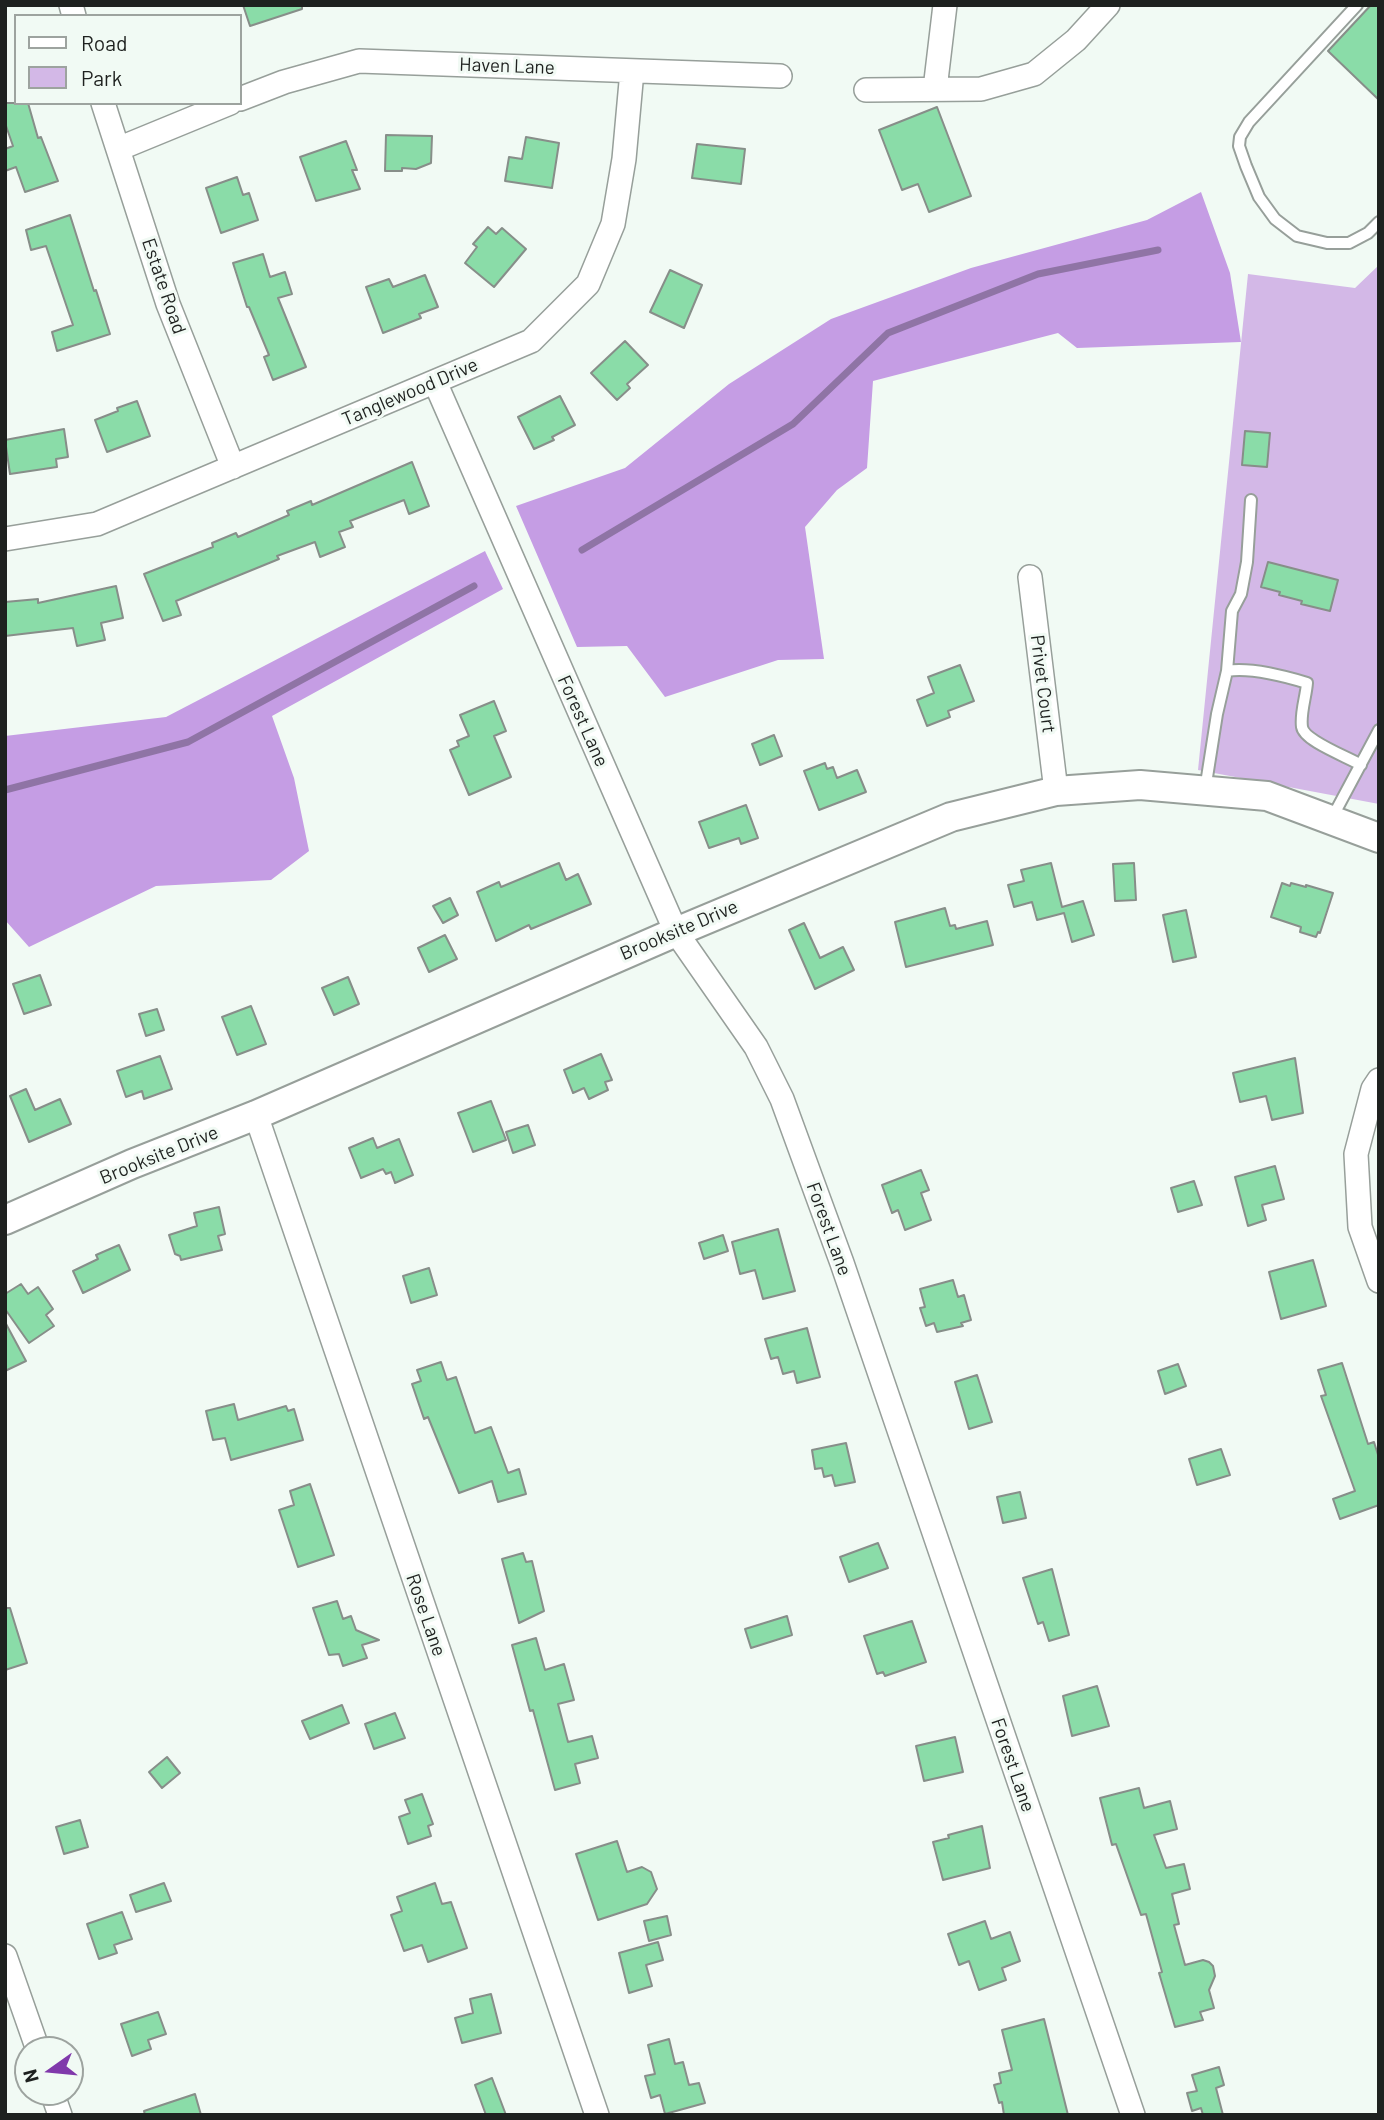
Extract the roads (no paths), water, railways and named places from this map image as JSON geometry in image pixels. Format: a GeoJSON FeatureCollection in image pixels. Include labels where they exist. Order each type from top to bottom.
{"type":"FeatureCollection","features":[{"type":"Feature","properties":{"kind":"street"},"geometry":{"type":"LineString","coordinates":[[934,89],[945,5]]}},
{"type":"Feature","properties":{"kind":"street"},"geometry":{"type":"LineString","coordinates":[[866,90],[981,89],[1034,74],[1076,40],[1108,5]]}},
{"type":"Feature","properties":{"kind":"street","name":"Haven Lane"},"geometry":{"type":"LineString","coordinates":[[242,98],[284,82],[359,61],[780,76]]}},
{"type":"Feature","properties":{"kind":"street","name":"Tanglewood Drive"},"geometry":{"type":"LineString","coordinates":[[5,538],[97,524],[531,341],[588,284],[613,224],[624,159],[632,71]]}},
{"type":"Feature","properties":{"kind":"street","name":"Estate Road"},"geometry":{"type":"LineString","coordinates":[[104,105],[168,304],[233,467]]}},
{"type":"Feature","properties":{"kind":"street"},"geometry":{"type":"LineString","coordinates":[[118,149],[225,105]]}},
{"type":"Feature","properties":{"kind":"street","name":"Forest Lane"},"geometry":{"type":"LineString","coordinates":[[435,382],[676,932],[756,1047],[782,1099],[842,1263],[1133,2115]]}},
{"type":"Feature","properties":{"kind":"street","name":"Privet Court"},"geometry":{"type":"LineString","coordinates":[[1030,577],[1056,791]]}},
{"type":"Feature","properties":{"kind":"street","name":"Brooksite Drive"},"geometry":{"type":"LineString","coordinates":[[5,1220],[951,817],[1056,791],[1140,785],[1267,796],[1379,838]]}},
{"type":"Feature","properties":{"kind":"street"},"geometry":{"type":"LineString","coordinates":[[1379,1080],[1373,1089],[1356,1154],[1360,1227],[1379,1281]]}},
{"type":"Feature","properties":{"kind":"street","name":"Rose Lane"},"geometry":{"type":"LineString","coordinates":[[256,1115],[597,2115]]}},
{"type":"Feature","properties":{"kind":"street"},"geometry":{"type":"LineString","coordinates":[[5,1956],[33,2036]]}},
{"type":"Feature","properties":{"kind":"lane"},"geometry":{"type":"LineString","coordinates":[[1357,5],[1249,122],[1240,137],[1240,146],[1259,197],[1275,219],[1297,236],[1327,243],[1349,243],[1368,233],[1379,222]]}},
{"type":"Feature","properties":{"kind":"lane"},"geometry":{"type":"LineString","coordinates":[[1205,791],[1227,671],[1232,611],[1241,594],[1247,562],[1251,500]]}},
{"type":"Feature","properties":{"kind":"lane"},"geometry":{"type":"LineString","coordinates":[[1227,671],[1255,672],[1307,683],[1303,731],[1310,740],[1361,765]]}},
{"type":"Feature","properties":{"kind":"lane"},"geometry":{"type":"LineString","coordinates":[[1330,820],[1379,730]]}},
{"type":"Feature","properties":{"kind":"waterway"},"geometry":{"type":"LineString","coordinates":[[582,550],[793,424],[888,333],[1038,274],[1158,250]]}},
{"type":"Feature","properties":{"kind":"waterway"},"geometry":{"type":"LineString","coordinates":[[5,790],[188,742],[474,586]]}}]}
